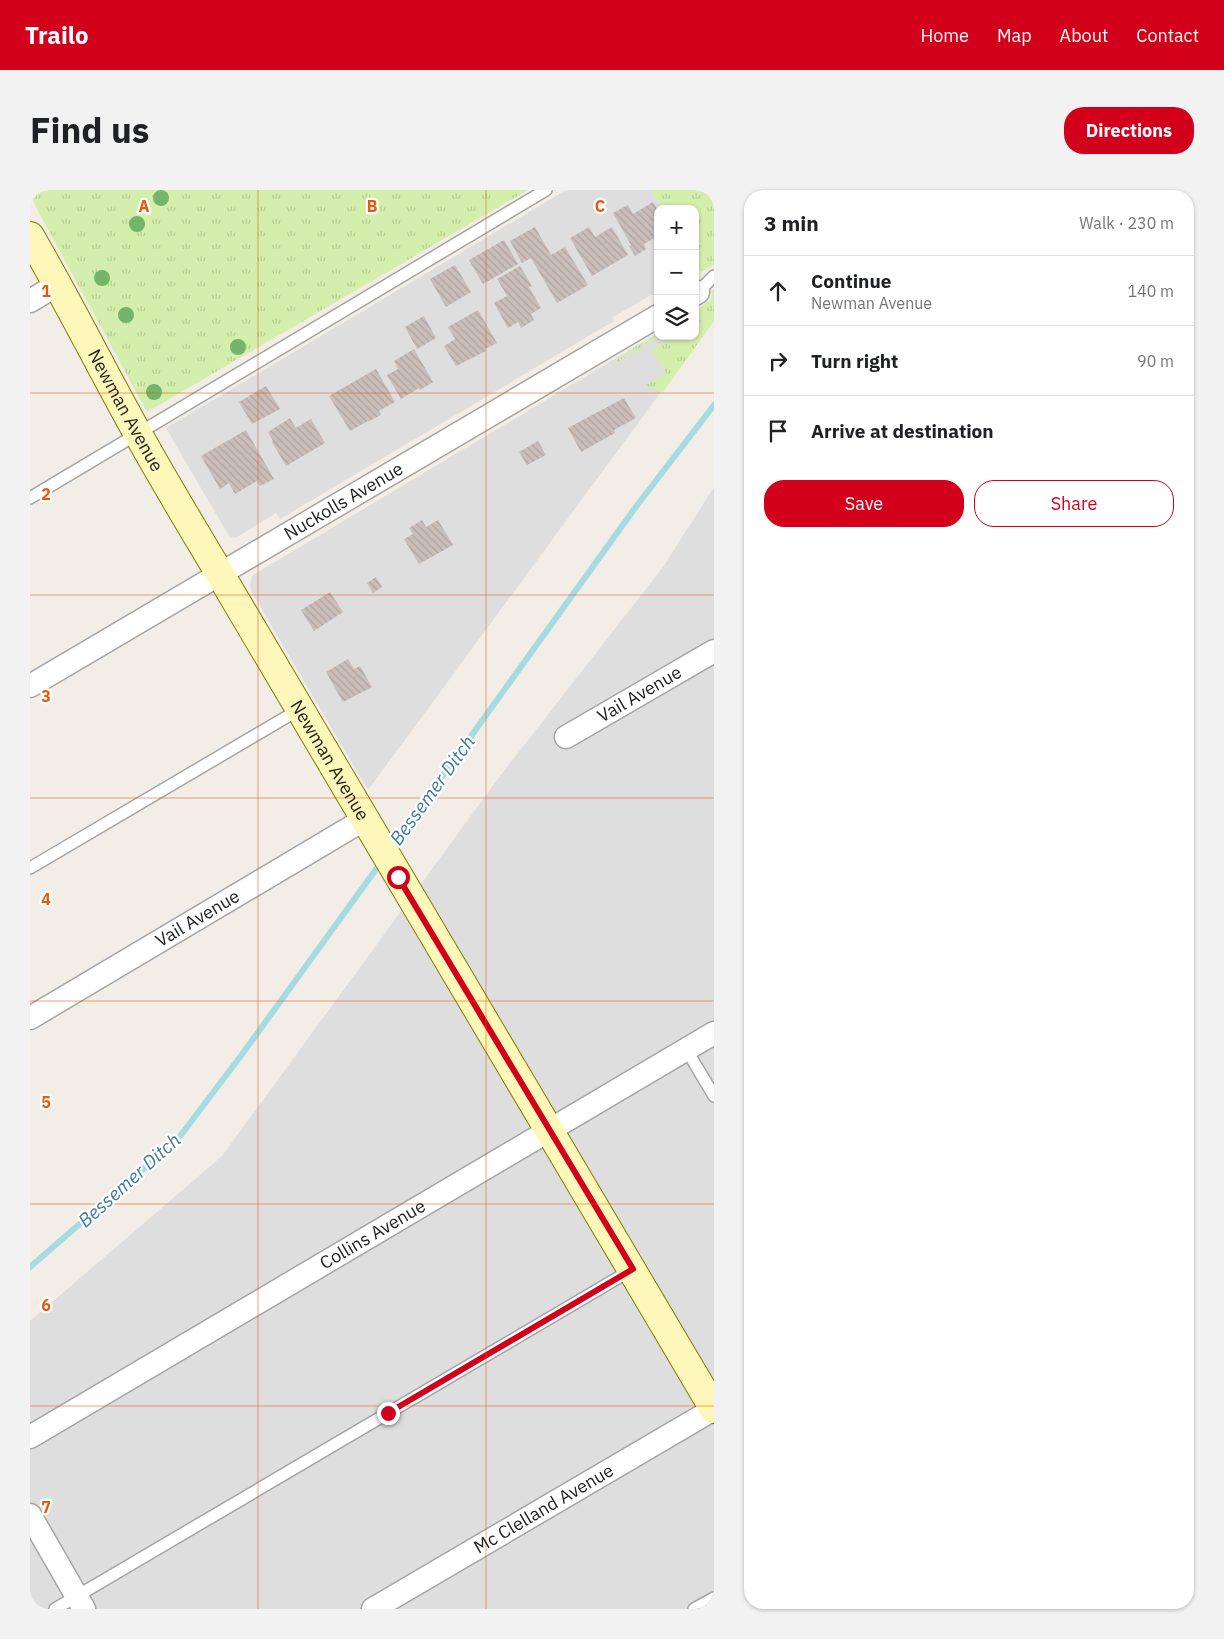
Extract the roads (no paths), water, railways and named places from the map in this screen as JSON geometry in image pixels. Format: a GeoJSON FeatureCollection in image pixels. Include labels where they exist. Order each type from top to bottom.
{"type":"FeatureCollection","features":[{"type":"Feature","properties":{"kind":"street","name":"Newman Avenue"},"geometry":{"type":"LineString","coordinates":[[30,236],[58,284],[138,434],[219,574],[633,1269],[714,1409]]}},
{"type":"Feature","properties":{"kind":"street"},"geometry":{"type":"LineString","coordinates":[[30,301],[58,284]]}},
{"type":"Feature","properties":{"kind":"street","name":"Nuckolls Avenue"},"geometry":{"type":"LineString","coordinates":[[30,686],[654,318]]}},
{"type":"Feature","properties":{"kind":"street","name":"Vail Avenue"},"geometry":{"type":"LineString","coordinates":[[566,737],[714,651]]}},
{"type":"Feature","properties":{"kind":"street","name":"Vail Avenue"},"geometry":{"type":"LineString","coordinates":[[30,1018],[365,819]]}},
{"type":"Feature","properties":{"kind":"street","name":"Collins Avenue"},"geometry":{"type":"LineString","coordinates":[[30,1437],[714,1033]]}},
{"type":"Feature","properties":{"kind":"street","name":"Mc Clelland Avenue"},"geometry":{"type":"LineString","coordinates":[[373,1609],[714,1409]]}},
{"type":"Feature","properties":{"kind":"street"},"geometry":{"type":"LineString","coordinates":[[30,1515],[80,1603]]}},
{"type":"Feature","properties":{"kind":"lane"},"geometry":{"type":"LineString","coordinates":[[30,498],[546,190]]}},
{"type":"Feature","properties":{"kind":"lane"},"geometry":{"type":"LineString","coordinates":[[699,291],[714,276]]}},
{"type":"Feature","properties":{"kind":"lane"},"geometry":{"type":"LineString","coordinates":[[30,868],[300,710]]}},
{"type":"Feature","properties":{"kind":"lane"},"geometry":{"type":"LineString","coordinates":[[686,1049],[714,1096]]}},
{"type":"Feature","properties":{"kind":"lane"},"geometry":{"type":"LineString","coordinates":[[55,1609],[80,1603],[633,1269]]}},
{"type":"Feature","properties":{"kind":"lane"},"geometry":{"type":"LineString","coordinates":[[694,1609],[714,1598]]}},
{"type":"Feature","properties":{"kind":"waterway","name":"Bessemer Ditch"},"geometry":{"type":"LineString","coordinates":[[390,849],[635,508],[714,405]]}},
{"type":"Feature","properties":{"kind":"waterway","name":"Bessemer Ditch"},"geometry":{"type":"LineString","coordinates":[[30,1267],[178,1139],[243,1053],[382,861]]}}]}
